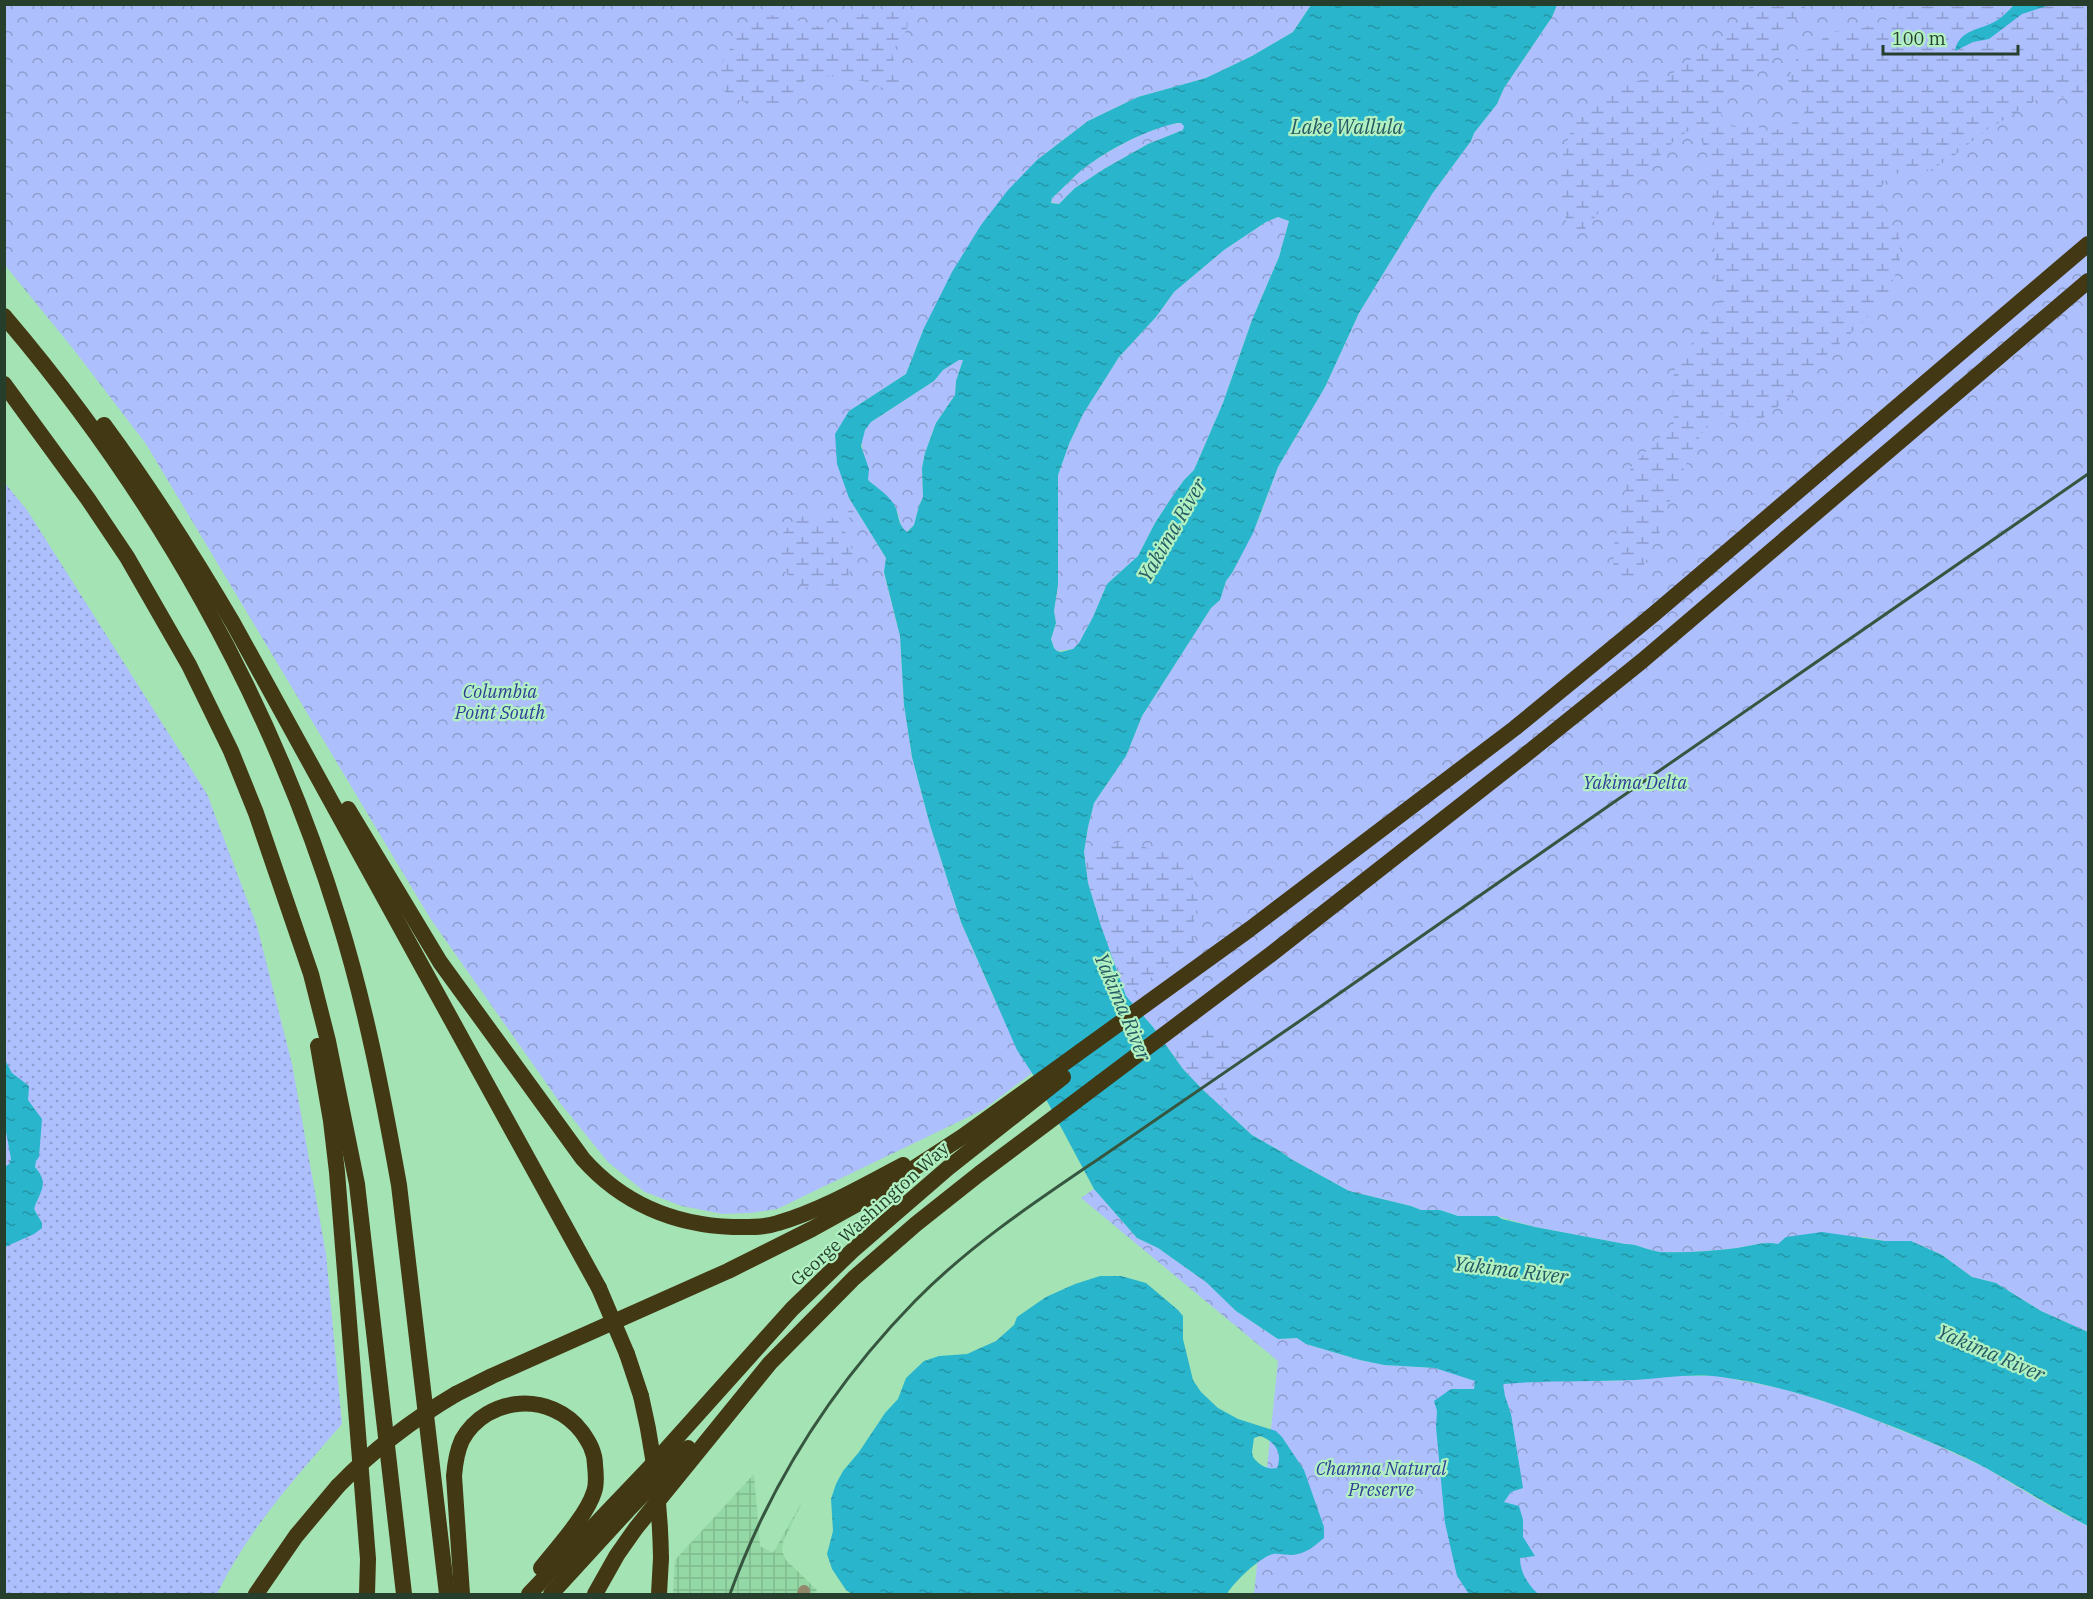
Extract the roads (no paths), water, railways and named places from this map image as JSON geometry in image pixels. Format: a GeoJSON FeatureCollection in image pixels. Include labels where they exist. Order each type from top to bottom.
{"type":"FeatureCollection","features":[{"type":"Feature","properties":{"kind":"highway","name":"George Washington Way"},"geometry":{"type":"LineString","coordinates":[[530,1594],[653,1464],[792,1310],[852,1251],[1005,1114],[1515,728],[1585,672],[2088,244]]}},
{"type":"Feature","properties":{"kind":"highway"},"geometry":{"type":"LineString","coordinates":[[551,1594],[628,1510],[855,1278],[945,1200],[1270,955],[1524,756],[1651,653],[2088,281]]}},
{"type":"Feature","properties":{"kind":"highway"},"geometry":{"type":"LineString","coordinates":[[4,305],[50,356],[141,475],[205,574],[282,709],[599,1288],[627,1354],[652,1447],[658,1487],[661,1558],[659,1594]]}},
{"type":"Feature","properties":{"kind":"highway"},"geometry":{"type":"LineString","coordinates":[[4,316],[57,379],[137,490],[200,595],[235,660],[270,736],[297,801],[339,919],[376,1060],[395,1164],[447,1594]]}},
{"type":"Feature","properties":{"kind":"highway"},"geometry":{"type":"LineString","coordinates":[[4,384],[88,499],[127,557],[189,665],[231,751],[256,813],[311,974],[328,1041],[357,1184],[404,1594]]}},
{"type":"Feature","properties":{"kind":"highway"},"geometry":{"type":"LineString","coordinates":[[282,709],[311,746],[384,872],[440,962],[583,1159],[607,1183],[633,1201],[663,1214],[697,1224],[752,1227],[776,1224],[806,1213],[983,1122],[1005,1114]]}},
{"type":"Feature","properties":{"kind":"highway"},"geometry":{"type":"LineString","coordinates":[[283,890],[314,1028],[334,1152],[360,1446],[368,1559],[367,1594]]}},
{"type":"Feature","properties":{"kind":"highway"},"geometry":{"type":"LineString","coordinates":[[256,1594],[296,1536],[338,1486],[387,1440],[456,1394],[728,1271],[812,1229],[868,1198],[983,1122]]}},
{"type":"Feature","properties":{"kind":"highway"},"geometry":{"type":"LineString","coordinates":[[595,1594],[617,1555],[636,1528],[771,1363]]}},
{"type":"Feature","properties":{"kind":"highway"},"geometry":{"type":"LineString","coordinates":[[462,1594],[454,1476],[455,1461],[462,1442],[469,1430],[490,1412],[513,1404],[542,1404],[576,1424],[591,1446],[595,1459],[596,1477],[594,1493],[586,1508],[520,1594]]}},
{"type":"Feature","properties":{"kind":"water"},"geometry":{"type":"Polygon","coordinates":[[[2015,4],[2050,5],[2022,14],[1989,39],[1973,42],[1955,51],[1957,44],[1966,34],[1996,21],[2015,4]]]}},
{"type":"Feature","properties":{"kind":"water"},"geometry":{"type":"Polygon","coordinates":[[[1311,5],[1557,5],[1552,17],[1504,88],[1497,104],[1432,194],[1359,313],[1325,387],[1278,467],[1253,533],[1226,581],[1220,600],[1211,608],[1142,716],[1126,756],[1094,803],[1084,852],[1088,883],[1126,996],[1153,1027],[1183,1069],[1252,1135],[1349,1191],[1421,1210],[1440,1210],[1458,1216],[1497,1216],[1535,1227],[1635,1245],[1661,1252],[1709,1251],[1763,1243],[1778,1244],[1786,1237],[1822,1232],[1885,1241],[1911,1241],[1942,1255],[1972,1277],[1996,1283],[2041,1311],[2088,1332],[2088,1526],[1986,1468],[1943,1447],[1834,1405],[1767,1385],[1721,1377],[1699,1376],[1503,1384],[1511,1414],[1523,1488],[1511,1492],[1504,1502],[1519,1506],[1523,1520],[1523,1537],[1535,1556],[1520,1558],[1521,1569],[1538,1594],[1469,1594],[1457,1576],[1445,1523],[1436,1427],[1437,1411],[1434,1401],[1451,1389],[1474,1389],[1475,1381],[1435,1368],[1384,1365],[1360,1360],[1306,1344],[1297,1338],[1278,1339],[1236,1311],[1206,1282],[1158,1248],[1137,1238],[1094,1189],[1032,1073],[1017,1050],[961,922],[930,825],[912,757],[904,705],[900,636],[884,572],[886,558],[849,498],[837,464],[835,434],[849,411],[906,374],[924,328],[952,272],[981,225],[1008,190],[1037,160],[1088,121],[1138,97],[1206,78],[1252,56],[1293,32],[1311,5]],[[1177,123],[1142,135],[1097,159],[1073,177],[1052,198],[1051,203],[1059,204],[1075,188],[1104,169],[1148,144],[1183,130],[1184,126],[1177,123]],[[1278,217],[1266,222],[1224,250],[1174,292],[1156,317],[1119,357],[1083,414],[1058,475],[1058,585],[1054,611],[1056,623],[1051,639],[1057,651],[1073,649],[1079,643],[1107,584],[1138,556],[1155,523],[1184,480],[1194,470],[1223,403],[1252,320],[1279,257],[1289,221],[1278,217]],[[963,360],[943,370],[934,381],[871,422],[865,430],[861,446],[869,469],[868,480],[892,502],[900,524],[907,532],[914,525],[923,497],[922,468],[925,453],[936,423],[955,395],[956,381],[963,360]]]}},
{"type":"Feature","properties":{"kind":"water"},"geometry":{"type":"Polygon","coordinates":[[[4,1058],[12,1073],[29,1086],[28,1100],[42,1119],[39,1157],[35,1167],[43,1183],[34,1209],[42,1223],[42,1228],[5,1247],[5,1167],[11,1159],[5,1126],[4,1058]]]}},
{"type":"Feature","properties":{"kind":"water"},"geometry":{"type":"Polygon","coordinates":[[[1100,1276],[1121,1276],[1146,1283],[1178,1310],[1183,1316],[1183,1339],[1193,1380],[1201,1392],[1218,1408],[1238,1419],[1276,1431],[1282,1437],[1304,1470],[1324,1527],[1324,1538],[1302,1553],[1267,1556],[1247,1571],[1227,1594],[852,1594],[846,1590],[832,1569],[827,1554],[833,1531],[831,1499],[843,1471],[859,1452],[885,1413],[898,1399],[906,1378],[924,1361],[939,1356],[967,1354],[996,1341],[1014,1325],[1017,1317],[1046,1297],[1100,1276]],[[1260,1436],[1254,1438],[1253,1457],[1264,1466],[1277,1468],[1279,1457],[1274,1444],[1260,1436]]]}},
{"type":"Feature","properties":{"kind":"railway"},"geometry":{"type":"LineString","coordinates":[[730,1594],[746,1553],[784,1475],[831,1402],[885,1333],[958,1261],[1051,1191],[2088,474]]}},
{"type":"Feature","properties":{"kind":"water label","name":"Lake Wallula"},"geometry":{"type":"Point","coordinates":[1347,127]}},
{"type":"Feature","properties":{"kind":"water label","name":"Yakima River"},"geometry":{"type":"Point","coordinates":[1172,530]}},
{"type":"Feature","properties":{"kind":"water label","name":"Yakima River"},"geometry":{"type":"Point","coordinates":[1123,1007]}},
{"type":"Feature","properties":{"kind":"water label","name":"Yakima River"},"geometry":{"type":"Point","coordinates":[1511,1270]}},
{"type":"Feature","properties":{"kind":"water label","name":"Yakima River"},"geometry":{"type":"Point","coordinates":[1991,1353]}},
{"type":"Feature","properties":{"kind":"park label","name":"Columbia Point South"},"geometry":{"type":"Point","coordinates":[500,702]}},
{"type":"Feature","properties":{"kind":"park label","name":"Yakima Delta"},"geometry":{"type":"Point","coordinates":[1635,783]}},
{"type":"Feature","properties":{"kind":"park label","name":"Chamna Natural Preserve"},"geometry":{"type":"Point","coordinates":[1381,1479]}}]}
